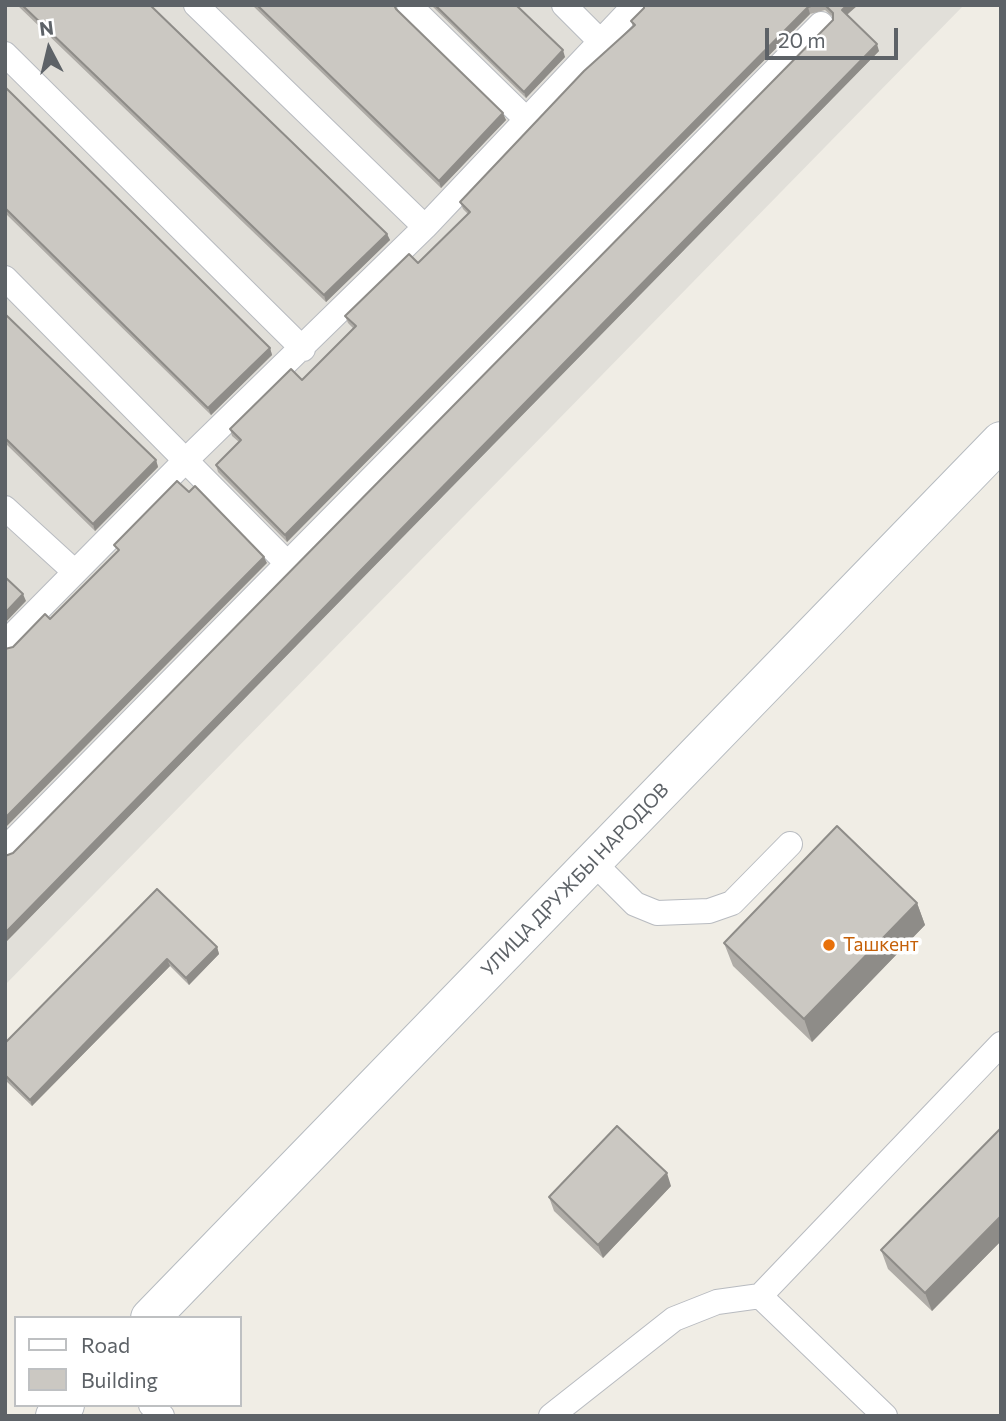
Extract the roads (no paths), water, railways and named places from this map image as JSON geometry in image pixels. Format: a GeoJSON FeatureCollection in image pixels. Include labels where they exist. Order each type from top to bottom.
{"type":"FeatureCollection","features":[{"type":"Feature","properties":{"kind":"main road","name":"УЛИЦА ДРУЖБЫ НАРОДОВ"},"geometry":{"type":"LineString","coordinates":[[152,1316],[1001,441]]}},
{"type":"Feature","properties":{"kind":"lane"},"geometry":{"type":"LineString","coordinates":[[195,5],[425,226]]}},
{"type":"Feature","properties":{"kind":"lane"},"geometry":{"type":"LineString","coordinates":[[409,5],[526,120]]}},
{"type":"Feature","properties":{"kind":"lane"},"geometry":{"type":"LineString","coordinates":[[564,5],[600,41]]}},
{"type":"Feature","properties":{"kind":"lane"},"geometry":{"type":"LineString","coordinates":[[5,643],[186,460],[303,349],[425,226],[635,5]]}},
{"type":"Feature","properties":{"kind":"lane"},"geometry":{"type":"LineString","coordinates":[[5,849],[821,24]]}},
{"type":"Feature","properties":{"kind":"lane"},"geometry":{"type":"LineString","coordinates":[[5,54],[303,349]]}},
{"type":"Feature","properties":{"kind":"lane"},"geometry":{"type":"LineString","coordinates":[[5,278],[287,563]]}},
{"type":"Feature","properties":{"kind":"lane"},"geometry":{"type":"LineString","coordinates":[[5,508],[75,572]]}},
{"type":"Feature","properties":{"kind":"lane"},"geometry":{"type":"LineString","coordinates":[[593,862],[635,904],[646,909],[657,913],[709,911],[733,903],[789,844]]}},
{"type":"Feature","properties":{"kind":"lane"},"geometry":{"type":"LineString","coordinates":[[551,1416],[674,1319],[717,1302],[760,1296],[1001,1044]]}},
{"type":"Feature","properties":{"kind":"lane"},"geometry":{"type":"LineString","coordinates":[[760,1296],[885,1416]]}},
{"type":"Feature","properties":{"kind":"place","name":"Ташкент"},"geometry":{"type":"Point","coordinates":[829,945]}}]}
